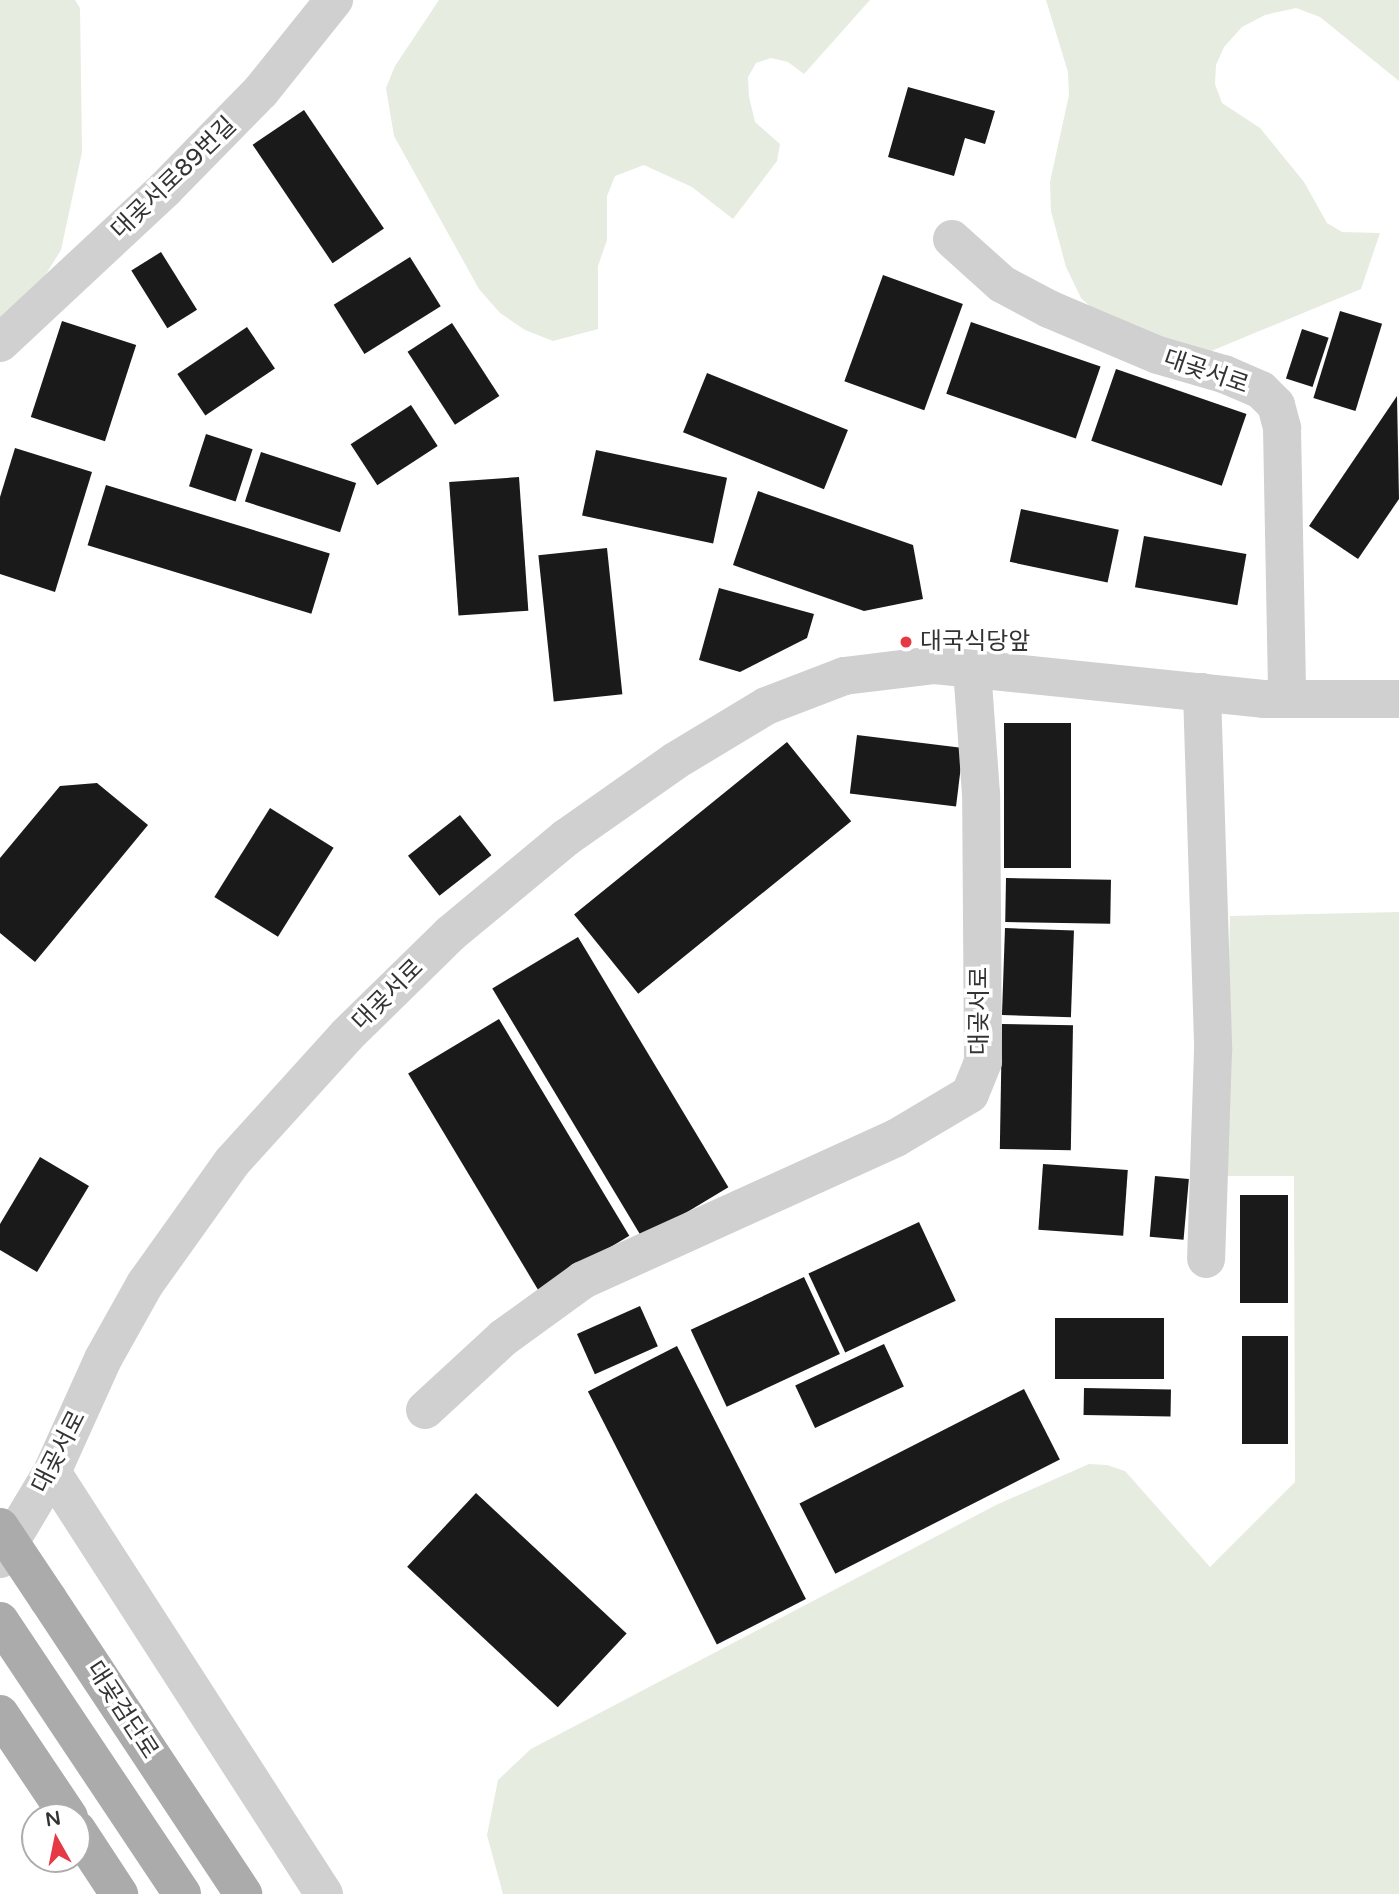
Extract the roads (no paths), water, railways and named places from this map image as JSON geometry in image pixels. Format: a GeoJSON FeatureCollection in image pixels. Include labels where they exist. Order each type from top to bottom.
{"type":"FeatureCollection","features":[{"type":"Feature","properties":{"kind":"main road","name":"대곶검단로"},"geometry":{"type":"LineString","coordinates":[[0,1527],[243,1894]]}},
{"type":"Feature","properties":{"kind":"main road","name":"대곶검단로"},"geometry":{"type":"LineString","coordinates":[[10,1635],[182,1894]]}},
{"type":"Feature","properties":{"kind":"main road"},"geometry":{"type":"LineString","coordinates":[[0,1714],[60,1803]]}},
{"type":"Feature","properties":{"kind":"main road"},"geometry":{"type":"LineString","coordinates":[[91,1851],[119,1894]]}},
{"type":"Feature","properties":{"kind":"street","name":"대곶서로89번길"},"geometry":{"type":"LineString","coordinates":[[0,343],[165,189],[261,92],[334,0]]}},
{"type":"Feature","properties":{"kind":"street","name":"대곶서로"},"geometry":{"type":"LineString","coordinates":[[952,239],[1002,284],[1037,303],[1158,355],[1224,374],[1261,390],[1276,405],[1282,428],[1287,699]]}},
{"type":"Feature","properties":{"kind":"street","name":"대곶서로"},"geometry":{"type":"LineString","coordinates":[[0,1559],[52,1472],[103,1359],[145,1284],[232,1162],[347,1035],[450,934],[567,837],[675,761],[766,706],[844,676],[934,665],[1287,699],[1399,699]]}},
{"type":"Feature","properties":{"kind":"street","name":"대곶서로"},"geometry":{"type":"LineString","coordinates":[[425,1410],[503,1338],[583,1280],[896,1138],[970,1094],[983,1061],[981,794],[972,669]]}},
{"type":"Feature","properties":{"kind":"street"},"geometry":{"type":"LineString","coordinates":[[1202,692],[1213,1051],[1206,1259]]}},
{"type":"Feature","properties":{"kind":"street"},"geometry":{"type":"LineString","coordinates":[[52,1472],[324,1894]]}},
{"type":"Feature","properties":{"kind":"place","name":"대국식당앞"},"geometry":{"type":"Point","coordinates":[906,642]}}]}
